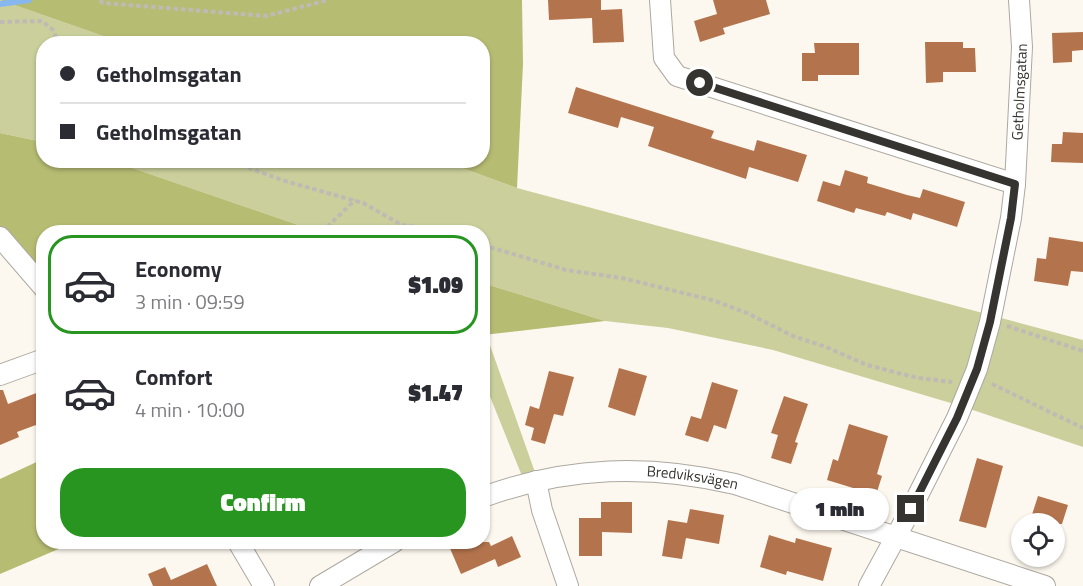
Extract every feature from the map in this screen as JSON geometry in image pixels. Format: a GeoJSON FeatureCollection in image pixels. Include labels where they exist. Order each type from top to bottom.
{"type":"FeatureCollection","features":[{"type":"Feature","properties":{"kind":"street"},"geometry":{"type":"LineString","coordinates":[[660,0],[664,58],[677,76],[1015,184]]}},
{"type":"Feature","properties":{"kind":"street","name":"Getholmsgatan"},"geometry":{"type":"LineString","coordinates":[[897,537],[957,418],[971,385],[990,322],[1011,218],[1015,184],[1022,47],[1019,0]]}},
{"type":"Feature","properties":{"kind":"street"},"geometry":{"type":"LineString","coordinates":[[0,237],[36,279]]}},
{"type":"Feature","properties":{"kind":"street"},"geometry":{"type":"LineString","coordinates":[[0,375],[36,362]]}},
{"type":"Feature","properties":{"kind":"street","name":"Bredviksvägen"},"geometry":{"type":"LineString","coordinates":[[490,495],[536,481],[603,471],[638,470],[705,477],[735,484],[1045,586]]}},
{"type":"Feature","properties":{"kind":"street"},"geometry":{"type":"LineString","coordinates":[[536,481],[542,510],[568,586]]}},
{"type":"Feature","properties":{"kind":"street"},"geometry":{"type":"LineString","coordinates":[[869,586],[897,537]]}},
{"type":"Feature","properties":{"kind":"street"},"geometry":{"type":"LineString","coordinates":[[242,549],[264,586]]}},
{"type":"Feature","properties":{"kind":"street"},"geometry":{"type":"LineString","coordinates":[[320,586],[382,549]]}},
{"type":"Feature","properties":{"kind":"path"},"geometry":{"type":"LineString","coordinates":[[100,0],[103,3],[266,16],[328,0]]}},
{"type":"Feature","properties":{"kind":"path"},"geometry":{"type":"LineString","coordinates":[[0,22],[42,21],[53,30],[56,36]]}},
{"type":"Feature","properties":{"kind":"path"},"geometry":{"type":"LineString","coordinates":[[249,168],[285,181],[355,200],[402,225]]}},
{"type":"Feature","properties":{"kind":"path"},"geometry":{"type":"LineString","coordinates":[[329,225],[355,200]]}},
{"type":"Feature","properties":{"kind":"path"},"geometry":{"type":"LineString","coordinates":[[490,246],[566,270],[622,278],[712,300],[747,313],[793,336],[826,346],[867,364],[918,378],[971,385],[995,384],[1083,428]]}},
{"type":"Feature","properties":{"kind":"path"},"geometry":{"type":"LineString","coordinates":[[990,322],[1083,351]]}},
{"type":"Feature","properties":{"kind":"green space"},"geometry":{"type":"Polygon","coordinates":[[[0,0],[103,36],[36,36],[36,141],[0,133],[0,0]]]}},
{"type":"Feature","properties":{"kind":"green space"},"geometry":{"type":"Polygon","coordinates":[[[0,0],[522,0],[523,64],[517,188],[462,168],[490,168],[490,36],[103,36],[0,0]]]}},
{"type":"Feature","properties":{"kind":"green space"},"geometry":{"type":"Polygon","coordinates":[[[0,133],[36,141],[36,168],[132,168],[299,225],[36,225],[36,280],[0,238],[0,133]]]}},
{"type":"Feature","properties":{"kind":"green space"},"geometry":{"type":"Polygon","coordinates":[[[132,168],[462,168],[517,188],[1083,340],[1083,447],[964,407],[773,350],[668,328],[605,321],[490,285],[490,225],[299,225],[132,168]]]}},
{"type":"Feature","properties":{"kind":"green space"},"geometry":{"type":"Polygon","coordinates":[[[490,285],[605,321],[490,334],[490,285]]]}},
{"type":"Feature","properties":{"kind":"green space"},"geometry":{"type":"Polygon","coordinates":[[[490,345],[537,478],[524,481],[490,396],[490,345]]]}},
{"type":"Feature","properties":{"kind":"green space"},"geometry":{"type":"Polygon","coordinates":[[[36,462],[36,549],[59,549],[0,574],[0,479],[36,462]]]}},
{"type":"Feature","properties":{"kind":"building"},"geometry":{"type":"Polygon","coordinates":[[[548,0],[601,0],[601,10],[622,9],[624,42],[593,43],[592,18],[549,20],[548,0]]]}},
{"type":"Feature","properties":{"kind":"building"},"geometry":{"type":"Polygon","coordinates":[[[713,0],[766,0],[770,14],[723,28],[725,34],[700,42],[694,21],[717,14],[713,0]]]}},
{"type":"Feature","properties":{"kind":"building"},"geometry":{"type":"Polygon","coordinates":[[[1083,32],[1083,50],[1072,51],[1072,62],[1053,63],[1052,33],[1083,32]]]}},
{"type":"Feature","properties":{"kind":"building"},"geometry":{"type":"Polygon","coordinates":[[[925,42],[963,42],[963,48],[975,48],[976,72],[943,72],[943,82],[926,83],[925,42]]]}},
{"type":"Feature","properties":{"kind":"building"},"geometry":{"type":"Polygon","coordinates":[[[814,43],[859,43],[859,75],[818,75],[818,81],[802,81],[802,53],[815,53],[814,43]]]}},
{"type":"Feature","properties":{"kind":"building"},"geometry":{"type":"Polygon","coordinates":[[[576,87],[714,131],[711,138],[754,151],[757,140],[807,155],[798,182],[749,167],[746,179],[648,146],[654,127],[621,117],[618,128],[568,113],[576,87]]]}},
{"type":"Feature","properties":{"kind":"building"},"geometry":{"type":"Polygon","coordinates":[[[1063,132],[1083,133],[1083,163],[1051,162],[1052,144],[1062,144],[1063,132]]]}},
{"type":"Feature","properties":{"kind":"building"},"geometry":{"type":"Polygon","coordinates":[[[845,170],[868,177],[867,183],[907,195],[920,198],[923,189],[965,202],[957,227],[913,213],[911,220],[887,212],[885,216],[856,208],[854,213],[817,201],[823,181],[840,186],[845,170]]]}},
{"type":"Feature","properties":{"kind":"building"},"geometry":{"type":"Polygon","coordinates":[[[1049,237],[1083,242],[1083,272],[1071,271],[1068,286],[1034,281],[1037,258],[1046,259],[1049,237]]]}},
{"type":"Feature","properties":{"kind":"building"},"geometry":{"type":"Polygon","coordinates":[[[619,368],[647,376],[635,416],[608,407],[619,368]]]}},
{"type":"Feature","properties":{"kind":"building"},"geometry":{"type":"Polygon","coordinates":[[[549,371],[574,377],[563,416],[554,414],[545,444],[531,440],[534,428],[525,425],[530,406],[539,409],[549,371]]]}},
{"type":"Feature","properties":{"kind":"building"},"geometry":{"type":"Polygon","coordinates":[[[712,382],[738,390],[726,429],[714,425],[708,442],[685,435],[691,416],[701,419],[712,382]]]}},
{"type":"Feature","properties":{"kind":"building"},"geometry":{"type":"Polygon","coordinates":[[[0,390],[3,390],[8,404],[36,393],[36,425],[17,432],[19,437],[0,445],[0,390]]]}},
{"type":"Feature","properties":{"kind":"building"},"geometry":{"type":"Polygon","coordinates":[[[784,396],[808,404],[795,442],[798,443],[791,464],[771,458],[778,435],[771,433],[784,396]]]}},
{"type":"Feature","properties":{"kind":"building"},"geometry":{"type":"Polygon","coordinates":[[[849,424],[888,436],[877,474],[882,476],[876,495],[827,480],[833,459],[838,461],[849,424]]]}},
{"type":"Feature","properties":{"kind":"building"},"geometry":{"type":"Polygon","coordinates":[[[977,458],[1003,466],[986,528],[959,521],[977,458]]]}},
{"type":"Feature","properties":{"kind":"building"},"geometry":{"type":"Polygon","coordinates":[[[1038,496],[1068,505],[1065,514],[1033,513],[1038,496]]]}},
{"type":"Feature","properties":{"kind":"building"},"geometry":{"type":"Polygon","coordinates":[[[601,502],[632,502],[632,533],[602,532],[602,556],[579,556],[579,518],[601,518],[601,502]]]}},
{"type":"Feature","properties":{"kind":"building"},"geometry":{"type":"Polygon","coordinates":[[[690,509],[724,515],[719,544],[686,538],[682,559],[662,556],[668,520],[687,523],[690,509]]]}},
{"type":"Feature","properties":{"kind":"building"},"geometry":{"type":"Polygon","coordinates":[[[769,535],[795,543],[796,538],[832,548],[823,581],[787,571],[786,575],[760,567],[769,535]]]}},
{"type":"Feature","properties":{"kind":"building"},"geometry":{"type":"Polygon","coordinates":[[[512,536],[521,557],[498,567],[495,559],[461,574],[450,549],[490,549],[490,544],[491,546],[512,536]]]}},
{"type":"Feature","properties":{"kind":"building"},"geometry":{"type":"Polygon","coordinates":[[[207,564],[217,586],[153,586],[148,574],[165,567],[171,580],[207,564]]]}},
{"type":"Feature","properties":{"kind":"waterway"},"geometry":{"type":"LineString","coordinates":[[0,4],[29,0]]}},
{"type":"Feature","properties":{"kind":"route"},"geometry":{"type":"LineString","coordinates":[[700,83],[1015,184],[1011,218],[990,322],[977,369],[969,393],[911,509]]}}]}
